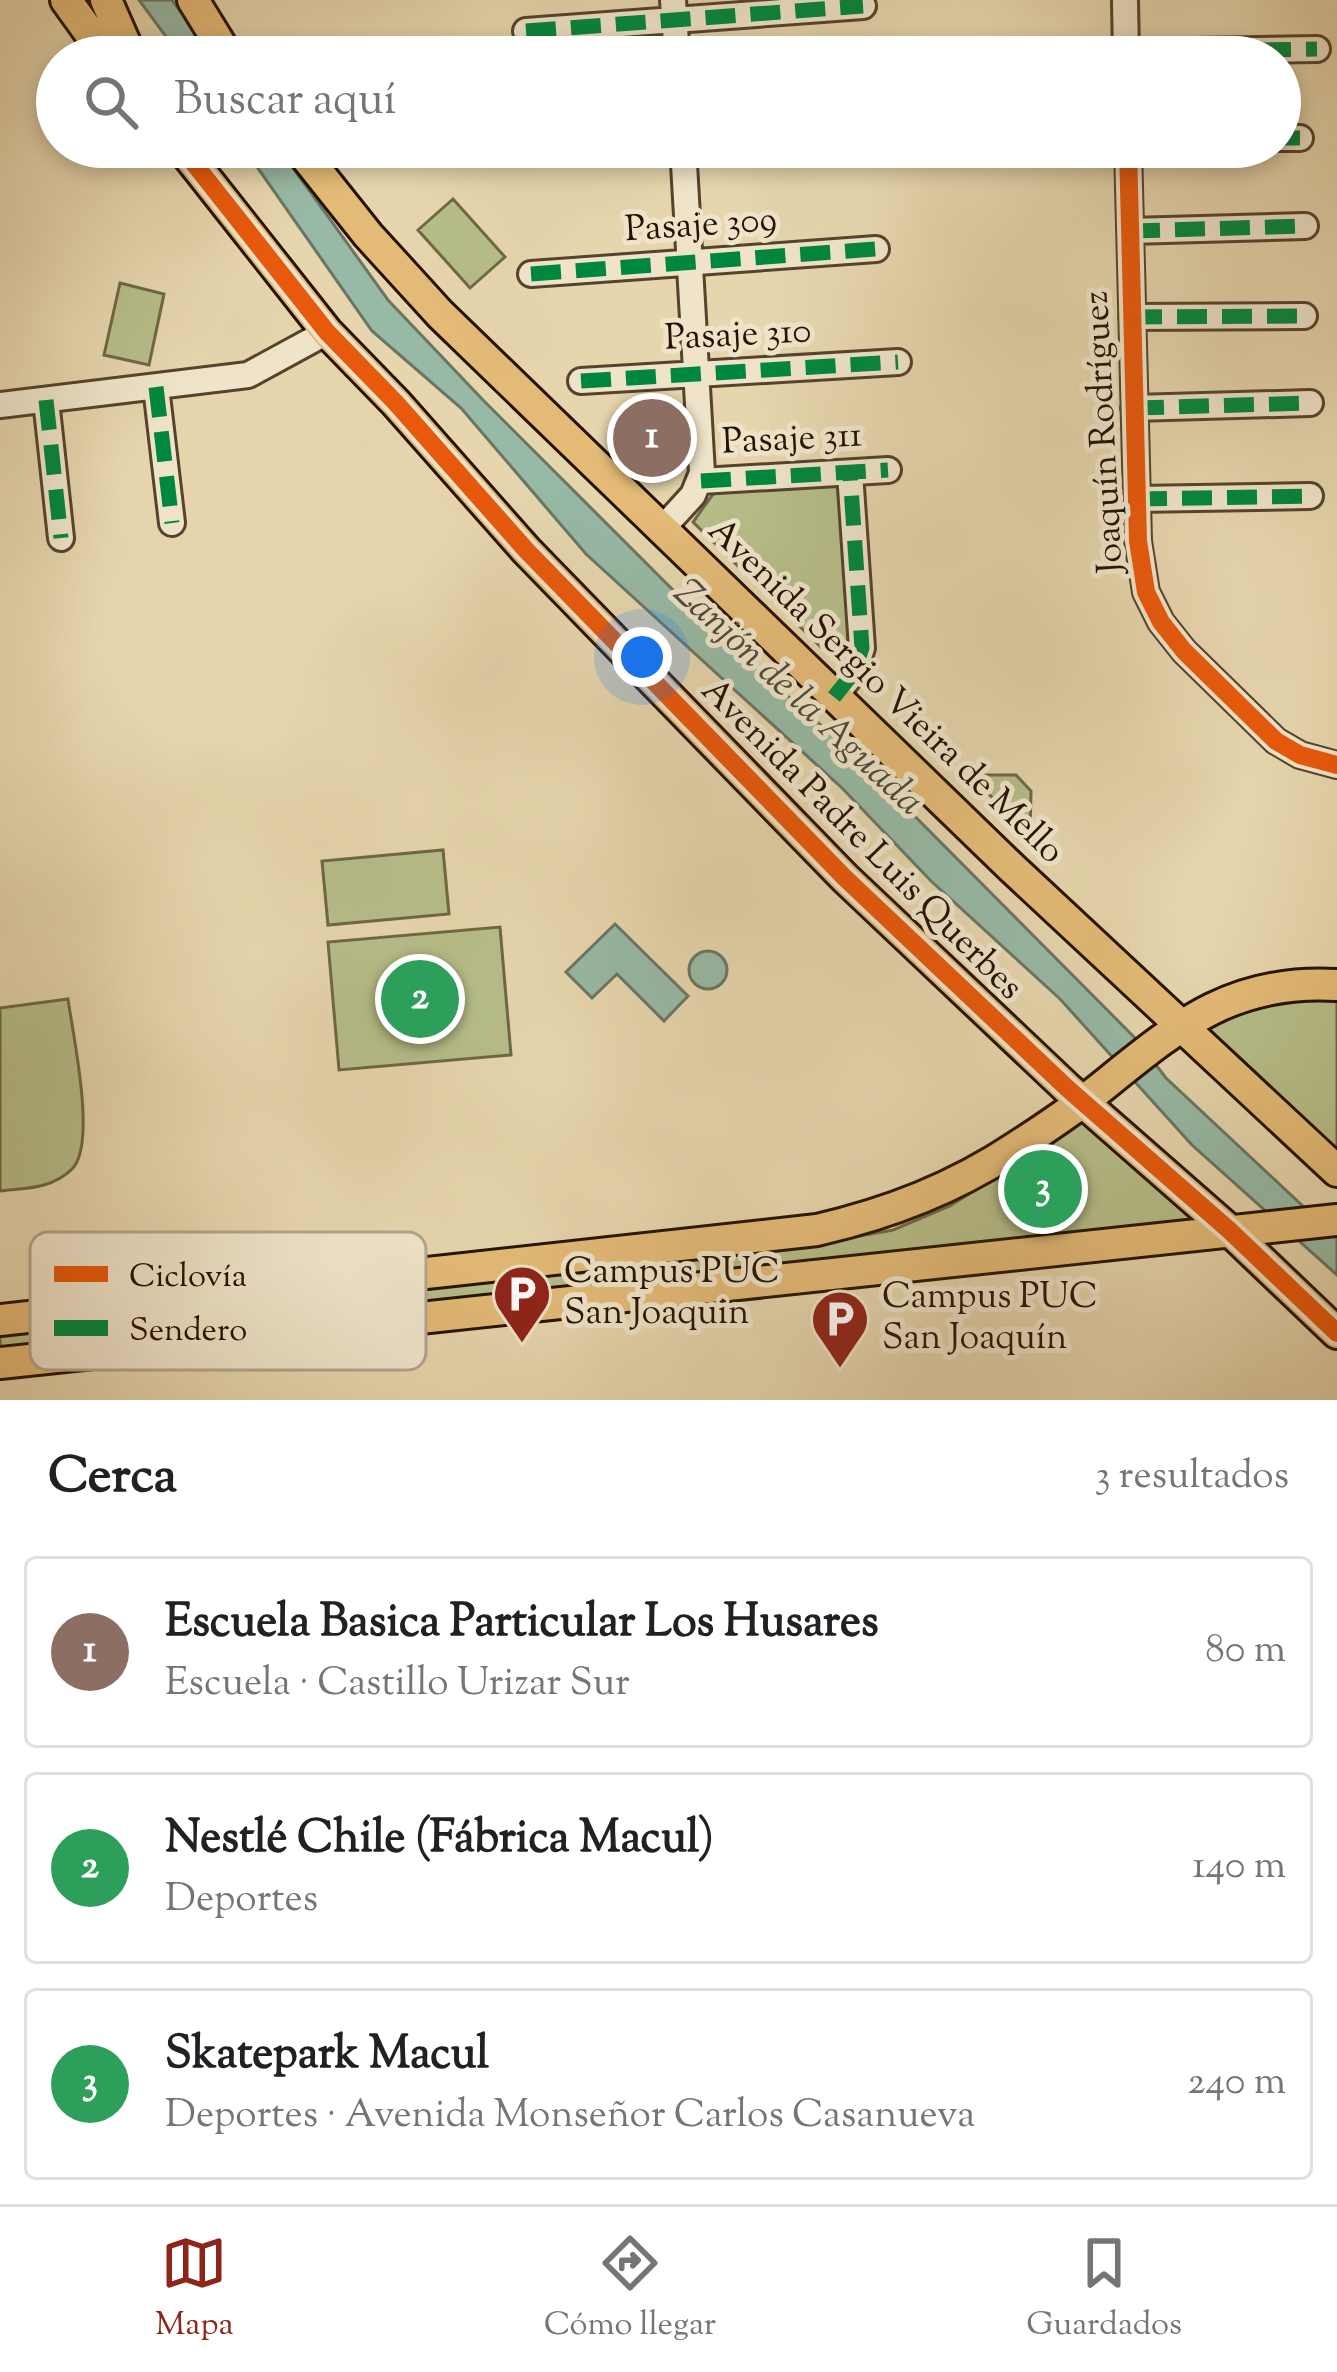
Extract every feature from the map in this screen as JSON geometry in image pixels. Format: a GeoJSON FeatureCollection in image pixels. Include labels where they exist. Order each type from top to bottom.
{"type":"FeatureCollection","features":[{"type":"Feature","properties":{"kind":"main road"},"geometry":{"type":"LineString","coordinates":[[66,0],[92,36]]}},
{"type":"Feature","properties":{"kind":"main road"},"geometry":{"type":"LineString","coordinates":[[106,0],[122,36]]}},
{"type":"Feature","properties":{"kind":"main road"},"geometry":{"type":"LineString","coordinates":[[193,0],[215,36]]}},
{"type":"Feature","properties":{"kind":"main road","name":"Avenida Padre Luis Querbes"},"geometry":{"type":"LineString","coordinates":[[198,168],[327,332],[526,550],[829,861],[1094,1093],[1240,1229],[1337,1333]]}},
{"type":"Feature","properties":{"kind":"main road","name":"Avenida Sergio Vieira de Mello"},"geometry":{"type":"LineString","coordinates":[[315,168],[416,291],[835,697],[1169,1032],[1337,1171]]}},
{"type":"Feature","properties":{"kind":"main road"},"geometry":{"type":"LineString","coordinates":[[426,1273],[817,1230],[873,1217],[927,1198],[981,1170],[1094,1093],[1169,1032],[1218,1004],[1259,991],[1337,985]]}},
{"type":"Feature","properties":{"kind":"main road"},"geometry":{"type":"LineString","coordinates":[[426,1317],[1337,1220]]}},
{"type":"Feature","properties":{"kind":"main road"},"geometry":{"type":"LineString","coordinates":[[0,1320],[30,1317]]}},
{"type":"Feature","properties":{"kind":"main road"},"geometry":{"type":"LineString","coordinates":[[0,1363],[30,1360]]}},
{"type":"Feature","properties":{"kind":"street"},"geometry":{"type":"LineString","coordinates":[[1125,0],[1126,36]]}},
{"type":"Feature","properties":{"kind":"street"},"geometry":{"type":"LineString","coordinates":[[526,31],[673,10],[863,6]]}},
{"type":"Feature","properties":{"kind":"street"},"geometry":{"type":"LineString","coordinates":[[1301,49],[1317,49]]}},
{"type":"Feature","properties":{"kind":"street"},"geometry":{"type":"LineString","coordinates":[[660,530],[701,481],[699,374],[684,168]]}},
{"type":"Feature","properties":{"kind":"street","name":"Joaquín Rodríguez"},"geometry":{"type":"LineString","coordinates":[[1128,168],[1142,579],[1173,638],[1276,741],[1312,760],[1337,765]]}},
{"type":"Feature","properties":{"kind":"street"},"geometry":{"type":"LineString","coordinates":[[1130,231],[1304,226]]}},
{"type":"Feature","properties":{"kind":"street","name":"Pasaje 309"},"geometry":{"type":"LineString","coordinates":[[531,274],[876,249]]}},
{"type":"Feature","properties":{"kind":"street"},"geometry":{"type":"LineString","coordinates":[[1132,317],[1304,316]]}},
{"type":"Feature","properties":{"kind":"street"},"geometry":{"type":"LineString","coordinates":[[0,405],[248,375],[327,332]]}},
{"type":"Feature","properties":{"kind":"street","name":"Pasaje 310"},"geometry":{"type":"LineString","coordinates":[[581,381],[898,362]]}},
{"type":"Feature","properties":{"kind":"street"},"geometry":{"type":"LineString","coordinates":[[156,387],[172,523]]}},
{"type":"Feature","properties":{"kind":"street"},"geometry":{"type":"LineString","coordinates":[[46,400],[61,538]]}},
{"type":"Feature","properties":{"kind":"street"},"geometry":{"type":"LineString","coordinates":[[1134,408],[1310,403]]}},
{"type":"Feature","properties":{"kind":"street","name":"Pasaje 311"},"geometry":{"type":"LineString","coordinates":[[701,481],[888,470]]}},
{"type":"Feature","properties":{"kind":"street"},"geometry":{"type":"LineString","coordinates":[[835,697],[854,672],[862,648],[850,473]]}},
{"type":"Feature","properties":{"kind":"street"},"geometry":{"type":"LineString","coordinates":[[1137,499],[1310,496]]}},
{"type":"Feature","properties":{"kind":"shaded area"},"geometry":{"type":"Polygon","coordinates":[[[139,0],[172,0],[199,36],[166,36],[139,0]]]}},
{"type":"Feature","properties":{"kind":"shaded area"},"geometry":{"type":"Polygon","coordinates":[[[258,168],[293,168],[388,300],[483,400],[718,635],[847,748],[1136,1039],[1166,1078],[1337,1238],[1337,1275],[1192,1145],[1060,999],[931,881],[842,788],[586,554],[461,408],[372,331],[258,168]]]}},
{"type":"Feature","properties":{"kind":"shaded area"},"geometry":{"type":"Polygon","coordinates":[[[453,199],[505,257],[470,288],[418,230],[453,199]]]}},
{"type":"Feature","properties":{"kind":"shaded area"},"geometry":{"type":"Polygon","coordinates":[[[120,283],[164,294],[149,365],[104,355],[120,283]]]}},
{"type":"Feature","properties":{"kind":"shaded area"},"geometry":{"type":"Polygon","coordinates":[[[845,482],[854,626],[846,644],[826,652],[693,522],[716,490],[845,482]]]}},
{"type":"Feature","properties":{"kind":"shaded area"},"geometry":{"type":"Polygon","coordinates":[[[969,775],[1016,775],[1031,791],[1030,834],[969,775]]]}},
{"type":"Feature","properties":{"kind":"shaded area"},"geometry":{"type":"Polygon","coordinates":[[[443,850],[449,914],[328,925],[322,861],[443,850]]]}},
{"type":"Feature","properties":{"kind":"shaded area"},"geometry":{"type":"Polygon","coordinates":[[[615,924],[688,996],[664,1021],[617,974],[592,998],[566,972],[615,924]]]}},
{"type":"Feature","properties":{"kind":"shaded area"},"geometry":{"type":"Polygon","coordinates":[[[500,927],[511,1055],[339,1070],[328,942],[500,927]]]}},
{"type":"Feature","properties":{"kind":"shaded area"},"geometry":{"type":"Polygon","coordinates":[[[708,951],[721,957],[727,970],[721,983],[708,989],[695,983],[689,970],[695,957],[708,951]]]}},
{"type":"Feature","properties":{"kind":"shaded area"},"geometry":{"type":"Polygon","coordinates":[[[1280,998],[1337,999],[1337,1159],[1192,1026],[1280,998]]]}},
{"type":"Feature","properties":{"kind":"shaded area"},"geometry":{"type":"Polygon","coordinates":[[[68,999],[83,1114],[79,1156],[72,1169],[56,1180],[0,1191],[0,1008],[68,999]]]}},
{"type":"Feature","properties":{"kind":"shaded area"},"geometry":{"type":"Polygon","coordinates":[[[1086,1120],[1196,1218],[1190,1229],[426,1310],[426,1287],[793,1248],[893,1230],[950,1206],[1086,1120]]]}},
{"type":"Feature","properties":{"kind":"shaded area"},"geometry":{"type":"Polygon","coordinates":[[[30,1329],[30,1352],[0,1355],[0,1332],[30,1329]]]}},
{"type":"Feature","properties":{"kind":"marked path"},"geometry":{"type":"LineString","coordinates":[[526,31],[863,6]]}},
{"type":"Feature","properties":{"kind":"marked path"},"geometry":{"type":"LineString","coordinates":[[1301,49],[1317,49]]}},
{"type":"Feature","properties":{"kind":"marked path"},"geometry":{"type":"LineString","coordinates":[[1130,231],[1305,226]]}},
{"type":"Feature","properties":{"kind":"marked path"},"geometry":{"type":"LineString","coordinates":[[531,274],[876,249]]}},
{"type":"Feature","properties":{"kind":"marked path"},"geometry":{"type":"LineString","coordinates":[[1132,317],[1304,316]]}},
{"type":"Feature","properties":{"kind":"marked path"},"geometry":{"type":"LineString","coordinates":[[581,381],[898,362]]}},
{"type":"Feature","properties":{"kind":"marked path"},"geometry":{"type":"LineString","coordinates":[[156,387],[172,523]]}},
{"type":"Feature","properties":{"kind":"marked path"},"geometry":{"type":"LineString","coordinates":[[46,400],[61,538]]}},
{"type":"Feature","properties":{"kind":"marked path"},"geometry":{"type":"LineString","coordinates":[[1134,408],[1310,403]]}},
{"type":"Feature","properties":{"kind":"marked path"},"geometry":{"type":"LineString","coordinates":[[701,481],[888,470]]}},
{"type":"Feature","properties":{"kind":"marked path"},"geometry":{"type":"LineString","coordinates":[[834,697],[854,672],[862,648],[850,473]]}},
{"type":"Feature","properties":{"kind":"marked path"},"geometry":{"type":"LineString","coordinates":[[1137,499],[1310,496]]}},
{"type":"Feature","properties":{"kind":"cycle path"},"geometry":{"type":"LineString","coordinates":[[198,168],[327,332],[526,550],[845,878],[1337,1333]]}},
{"type":"Feature","properties":{"kind":"cycle path"},"geometry":{"type":"LineString","coordinates":[[1129,168],[1138,541],[1146,592],[1161,622],[1184,651],[1276,741],[1300,755],[1337,765]]}},
{"type":"Feature","properties":{"kind":"place","name":"Escuela Basica Particular Los Husares"},"geometry":{"type":"Point","coordinates":[652,438]}},
{"type":"Feature","properties":{"kind":"place","name":"Nestlé Chile (Fábrica Macul)"},"geometry":{"type":"Point","coordinates":[420,999]}},
{"type":"Feature","properties":{"kind":"place","name":"Skatepark Macul"},"geometry":{"type":"Point","coordinates":[1043,1189]}},
{"type":"Feature","properties":{"kind":"place","name":"Campus PUC San Joaquin"},"geometry":{"type":"Point","coordinates":[522,1345]}},
{"type":"Feature","properties":{"kind":"place","name":"Campus PUC San Joaquín"},"geometry":{"type":"Point","coordinates":[840,1370]}},
{"type":"Feature","properties":{"kind":"water label","name":"Zanjón de la Aguada"},"geometry":{"type":"Point","coordinates":[797,699]}}]}
